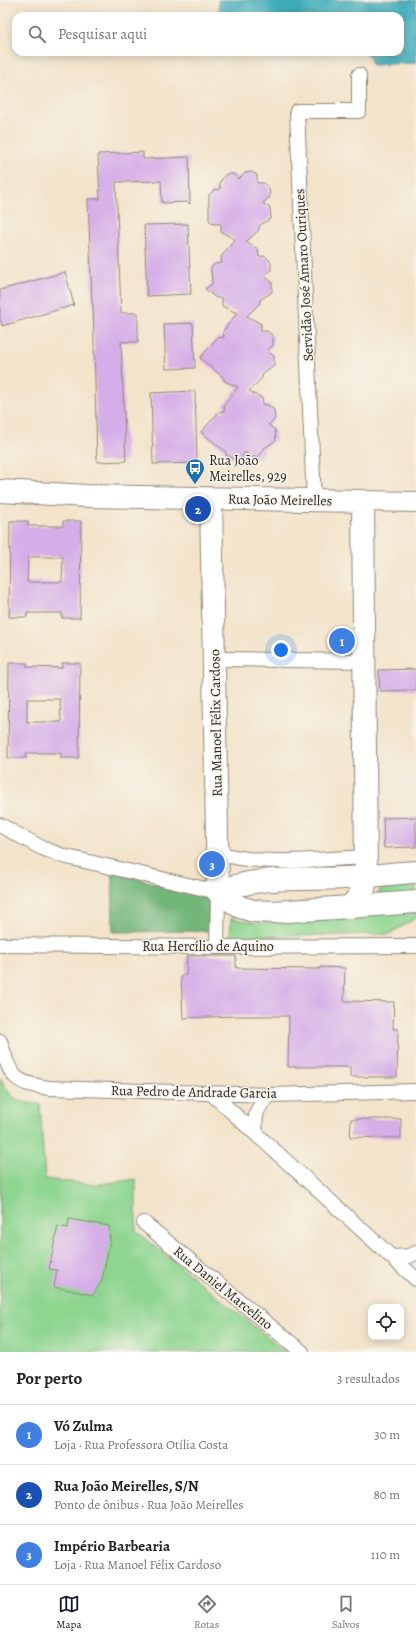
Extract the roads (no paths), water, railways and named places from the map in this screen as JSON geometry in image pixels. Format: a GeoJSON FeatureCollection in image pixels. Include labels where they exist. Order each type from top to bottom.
{"type":"FeatureCollection","features":[{"type":"Feature","properties":{"kind":"main road","name":"Rua João Meirelles"},"geometry":{"type":"LineString","coordinates":[[0,491],[88,496],[416,502]]}},
{"type":"Feature","properties":{"kind":"main road","name":"Rua Manoel Félix Cardoso"},"geometry":{"type":"LineString","coordinates":[[211,499],[218,892]]}},
{"type":"Feature","properties":{"kind":"main road"},"geometry":{"type":"LineString","coordinates":[[350,907],[364,890],[366,866],[364,501]]}},
{"type":"Feature","properties":{"kind":"main road"},"geometry":{"type":"LineString","coordinates":[[218,892],[234,885],[275,880],[346,878],[366,866],[416,872]]}},
{"type":"Feature","properties":{"kind":"main road"},"geometry":{"type":"LineString","coordinates":[[218,892],[240,907],[254,911],[273,912],[416,902]]}},
{"type":"Feature","properties":{"kind":"street","name":"Servidão José Amaro Ouriques"},"geometry":{"type":"LineString","coordinates":[[314,500],[297,111],[359,111],[359,75]]}},
{"type":"Feature","properties":{"kind":"street"},"geometry":{"type":"LineString","coordinates":[[215,659],[365,661]]}},
{"type":"Feature","properties":{"kind":"street"},"geometry":{"type":"LineString","coordinates":[[0,825],[42,848],[63,856],[218,892]]}},
{"type":"Feature","properties":{"kind":"street"},"geometry":{"type":"LineString","coordinates":[[218,853],[234,858],[267,861],[366,866]]}},
{"type":"Feature","properties":{"kind":"street","name":"Rua Manoel Félix Cardoso"},"geometry":{"type":"LineString","coordinates":[[217,947],[218,892]]}},
{"type":"Feature","properties":{"kind":"street","name":"Rua Hercílio de Aquino"},"geometry":{"type":"LineString","coordinates":[[0,945],[217,947],[416,946]]}},
{"type":"Feature","properties":{"kind":"street","name":"Rua Pedro de Andrade Garcia"},"geometry":{"type":"LineString","coordinates":[[0,1041],[9,1069],[18,1080],[34,1086],[50,1088],[270,1095],[416,1091]]}},
{"type":"Feature","properties":{"kind":"street"},"geometry":{"type":"LineString","coordinates":[[212,1094],[416,1279]]}},
{"type":"Feature","properties":{"kind":"street"},"geometry":{"type":"LineString","coordinates":[[256,1134],[255,1123],[258,1109],[270,1095]]}},
{"type":"Feature","properties":{"kind":"street","name":"Rua Daniel Marcelino"},"geometry":{"type":"LineString","coordinates":[[144,1223],[302,1352]]}},
{"type":"Feature","properties":{"kind":"street"},"geometry":{"type":"LineString","coordinates":[[393,1257],[409,1256],[416,1253]]}},
{"type":"Feature","properties":{"kind":"water"},"geometry":{"type":"Polygon","coordinates":[[[218,0],[416,0],[416,63],[372,65],[369,56],[404,56],[404,12],[220,12],[218,0]]]}},
{"type":"Feature","properties":{"kind":"place","name":"Rua João Meirelles, 929"},"geometry":{"type":"Point","coordinates":[195,485]}},
{"type":"Feature","properties":{"kind":"place","name":"Rua João Meirelles, S/N"},"geometry":{"type":"Point","coordinates":[198,509]}},
{"type":"Feature","properties":{"kind":"place","name":"Vó Zulma"},"geometry":{"type":"Point","coordinates":[342,641]}},
{"type":"Feature","properties":{"kind":"place","name":"Império Barbearia"},"geometry":{"type":"Point","coordinates":[212,864]}}]}
